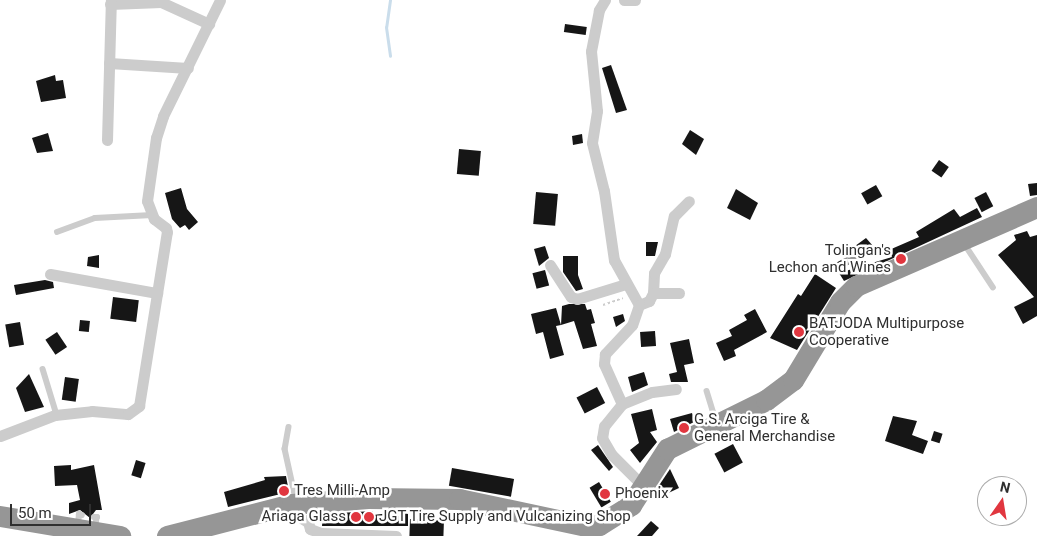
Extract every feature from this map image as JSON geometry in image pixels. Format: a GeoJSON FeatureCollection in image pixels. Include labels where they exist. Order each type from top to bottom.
{"type":"FeatureCollection","features":[{"type":"Feature","properties":{"kind":"highway"},"geometry":{"type":"LineString","coordinates":[[167,536],[290,505],[368,498],[459,499],[586,526],[599,525],[624,511],[666,449],[766,400],[786,387],[803,368],[821,325],[856,286],[1037,207]]}},
{"type":"Feature","properties":{"kind":"highway"},"geometry":{"type":"LineString","coordinates":[[0,516],[87,523],[120,536]]}},
{"type":"Feature","properties":{"kind":"street"},"geometry":{"type":"LineString","coordinates":[[0,436],[57,415],[74,411],[135,412],[143,396],[167,232],[166,228],[152,215],[147,201],[156,138],[163,116],[220,0]]}},
{"type":"Feature","properties":{"kind":"street"},"geometry":{"type":"LineString","coordinates":[[605,0],[599,10],[591,51],[597,111],[592,143],[604,191],[614,260],[639,305],[632,325],[608,350],[604,359],[622,404]]}},
{"type":"Feature","properties":{"kind":"street"},"geometry":{"type":"LineString","coordinates":[[624,0],[635,0]]}},
{"type":"Feature","properties":{"kind":"street"},"geometry":{"type":"LineString","coordinates":[[107,140],[111,2],[161,1],[209,24]]}},
{"type":"Feature","properties":{"kind":"street"},"geometry":{"type":"LineString","coordinates":[[109,63],[188,68]]}},
{"type":"Feature","properties":{"kind":"street"},"geometry":{"type":"LineString","coordinates":[[639,305],[648,301],[653,293],[654,274],[665,254],[674,216],[689,201]]}},
{"type":"Feature","properties":{"kind":"street"},"geometry":{"type":"LineString","coordinates":[[550,265],[571,297],[577,299],[626,284]]}},
{"type":"Feature","properties":{"kind":"street"},"geometry":{"type":"LineString","coordinates":[[50,274],[157,293]]}},
{"type":"Feature","properties":{"kind":"street"},"geometry":{"type":"LineString","coordinates":[[653,293],[679,293]]}},
{"type":"Feature","properties":{"kind":"street"},"geometry":{"type":"LineString","coordinates":[[642,485],[612,455],[602,438],[604,426],[622,404],[652,392],[676,389]]}},
{"type":"Feature","properties":{"kind":"street"},"geometry":{"type":"LineString","coordinates":[[290,505],[308,522],[310,529],[321,533],[396,536]]}},
{"type":"Feature","properties":{"kind":"lane"},"geometry":{"type":"LineString","coordinates":[[57,232],[95,218],[152,215]]}},
{"type":"Feature","properties":{"kind":"lane"},"geometry":{"type":"LineString","coordinates":[[962,239],[993,288]]}},
{"type":"Feature","properties":{"kind":"lane"},"geometry":{"type":"LineString","coordinates":[[43,369],[57,415]]}},
{"type":"Feature","properties":{"kind":"lane"},"geometry":{"type":"LineString","coordinates":[[708,391],[717,423]]}},
{"type":"Feature","properties":{"kind":"lane"},"geometry":{"type":"LineString","coordinates":[[289,427],[285,449],[290,505]]}},
{"type":"Feature","properties":{"kind":"path"},"geometry":{"type":"LineString","coordinates":[[603,305],[634,294]]}},
{"type":"Feature","properties":{"kind":"building"},"geometry":{"type":"Polygon","coordinates":[[[565,24],[587,27],[586,35],[564,32],[565,24]]]}},
{"type":"Feature","properties":{"kind":"building"},"geometry":{"type":"Polygon","coordinates":[[[611,65],[627,110],[616,113],[602,68],[611,65]]]}},
{"type":"Feature","properties":{"kind":"building"},"geometry":{"type":"Polygon","coordinates":[[[55,75],[56,81],[63,80],[66,98],[41,102],[36,81],[55,75]]]}},
{"type":"Feature","properties":{"kind":"building"},"geometry":{"type":"Polygon","coordinates":[[[690,130],[704,139],[696,155],[682,144],[690,130]]]}},
{"type":"Feature","properties":{"kind":"building"},"geometry":{"type":"Polygon","coordinates":[[[48,133],[53,151],[37,153],[32,138],[48,133]]]}},
{"type":"Feature","properties":{"kind":"building"},"geometry":{"type":"Polygon","coordinates":[[[582,134],[583,143],[573,145],[572,136],[582,134]]]}},
{"type":"Feature","properties":{"kind":"building"},"geometry":{"type":"Polygon","coordinates":[[[459,149],[481,151],[479,176],[457,174],[459,149]]]}},
{"type":"Feature","properties":{"kind":"building"},"geometry":{"type":"Polygon","coordinates":[[[939,160],[949,167],[941,178],[932,171],[939,160]]]}},
{"type":"Feature","properties":{"kind":"building"},"geometry":{"type":"Polygon","coordinates":[[[1037,183],[1037,195],[1030,196],[1028,184],[1037,183]]]}},
{"type":"Feature","properties":{"kind":"building"},"geometry":{"type":"Polygon","coordinates":[[[876,185],[882,196],[867,205],[861,193],[876,185]]]}},
{"type":"Feature","properties":{"kind":"building"},"geometry":{"type":"Polygon","coordinates":[[[181,188],[187,209],[198,222],[189,230],[185,225],[180,228],[172,219],[165,193],[181,188]]]}},
{"type":"Feature","properties":{"kind":"building"},"geometry":{"type":"Polygon","coordinates":[[[736,189],[758,203],[750,220],[727,208],[736,189]]]}},
{"type":"Feature","properties":{"kind":"building"},"geometry":{"type":"Polygon","coordinates":[[[536,192],[558,194],[555,226],[533,224],[536,192]]]}},
{"type":"Feature","properties":{"kind":"building"},"geometry":{"type":"Polygon","coordinates":[[[986,192],[993,206],[982,212],[974,198],[986,192]]]}},
{"type":"Feature","properties":{"kind":"building"},"geometry":{"type":"Polygon","coordinates":[[[977,208],[982,217],[844,281],[839,273],[892,257],[889,250],[919,237],[916,232],[954,209],[960,217],[977,208]]]}},
{"type":"Feature","properties":{"kind":"building"},"geometry":{"type":"Polygon","coordinates":[[[1027,231],[1030,237],[1037,235],[1037,316],[1023,324],[1014,307],[1034,297],[998,255],[1016,240],[1014,235],[1027,231]]]}},
{"type":"Feature","properties":{"kind":"building"},"geometry":{"type":"Polygon","coordinates":[[[866,238],[873,246],[839,272],[834,264],[854,253],[851,249],[866,238]]]}},
{"type":"Feature","properties":{"kind":"building"},"geometry":{"type":"Polygon","coordinates":[[[646,242],[658,242],[655,256],[646,256],[646,242]]]}},
{"type":"Feature","properties":{"kind":"building"},"geometry":{"type":"Polygon","coordinates":[[[545,246],[549,258],[539,266],[534,249],[545,246]]]}},
{"type":"Feature","properties":{"kind":"building"},"geometry":{"type":"Polygon","coordinates":[[[99,255],[99,268],[87,266],[88,257],[99,255]]]}},
{"type":"Feature","properties":{"kind":"building"},"geometry":{"type":"Polygon","coordinates":[[[563,256],[578,256],[578,275],[583,289],[576,291],[563,272],[563,256]]]}},
{"type":"Feature","properties":{"kind":"building"},"geometry":{"type":"Polygon","coordinates":[[[545,270],[549,285],[537,289],[532,273],[545,270]]]}},
{"type":"Feature","properties":{"kind":"building"},"geometry":{"type":"Polygon","coordinates":[[[815,274],[836,288],[797,350],[770,338],[798,294],[801,296],[815,274]]]}},
{"type":"Feature","properties":{"kind":"building"},"geometry":{"type":"Polygon","coordinates":[[[45,280],[53,282],[54,288],[16,295],[14,285],[45,280]]]}},
{"type":"Feature","properties":{"kind":"building"},"geometry":{"type":"Polygon","coordinates":[[[113,297],[139,300],[136,322],[110,319],[113,297]]]}},
{"type":"Feature","properties":{"kind":"building"},"geometry":{"type":"Polygon","coordinates":[[[585,304],[587,310],[591,309],[595,323],[591,324],[597,346],[583,349],[574,321],[561,325],[562,306],[585,304]]]}},
{"type":"Feature","properties":{"kind":"building"},"geometry":{"type":"Polygon","coordinates":[[[556,308],[561,325],[556,326],[564,355],[550,359],[543,332],[536,334],[531,314],[556,308]]]}},
{"type":"Feature","properties":{"kind":"building"},"geometry":{"type":"Polygon","coordinates":[[[755,309],[767,332],[734,350],[736,356],[724,361],[716,343],[732,336],[729,330],[747,320],[744,315],[755,309]]]}},
{"type":"Feature","properties":{"kind":"building"},"geometry":{"type":"Polygon","coordinates":[[[623,314],[625,321],[616,327],[613,317],[623,314]]]}},
{"type":"Feature","properties":{"kind":"building"},"geometry":{"type":"Polygon","coordinates":[[[80,320],[90,321],[89,332],[79,331],[80,320]]]}},
{"type":"Feature","properties":{"kind":"building"},"geometry":{"type":"Polygon","coordinates":[[[20,322],[24,345],[9,347],[5,325],[20,322]]]}},
{"type":"Feature","properties":{"kind":"building"},"geometry":{"type":"Polygon","coordinates":[[[655,331],[656,346],[641,347],[640,332],[655,331]]]}},
{"type":"Feature","properties":{"kind":"building"},"geometry":{"type":"Polygon","coordinates":[[[57,332],[67,347],[55,355],[45,340],[57,332]]]}},
{"type":"Feature","properties":{"kind":"building"},"geometry":{"type":"Polygon","coordinates":[[[689,339],[694,363],[684,365],[688,382],[671,382],[669,374],[677,372],[670,343],[689,339]]]}},
{"type":"Feature","properties":{"kind":"building"},"geometry":{"type":"Polygon","coordinates":[[[644,372],[648,385],[632,392],[628,377],[644,372]]]}},
{"type":"Feature","properties":{"kind":"building"},"geometry":{"type":"Polygon","coordinates":[[[29,374],[44,407],[25,412],[16,388],[29,374]]]}},
{"type":"Feature","properties":{"kind":"building"},"geometry":{"type":"Polygon","coordinates":[[[65,377],[79,379],[76,402],[62,400],[65,377]]]}},
{"type":"Feature","properties":{"kind":"building"},"geometry":{"type":"Polygon","coordinates":[[[597,387],[605,403],[585,413],[577,397],[597,387]]]}},
{"type":"Feature","properties":{"kind":"building"},"geometry":{"type":"Polygon","coordinates":[[[652,409],[657,430],[650,432],[657,442],[640,463],[630,450],[639,443],[631,414],[652,409]]]}},
{"type":"Feature","properties":{"kind":"building"},"geometry":{"type":"Polygon","coordinates":[[[692,413],[694,422],[674,432],[670,419],[692,413]]]}},
{"type":"Feature","properties":{"kind":"building"},"geometry":{"type":"Polygon","coordinates":[[[893,416],[917,421],[912,435],[928,441],[923,454],[885,441],[893,416]]]}},
{"type":"Feature","properties":{"kind":"building"},"geometry":{"type":"Polygon","coordinates":[[[934,431],[943,434],[939,443],[931,441],[934,431]]]}},
{"type":"Feature","properties":{"kind":"building"},"geometry":{"type":"Polygon","coordinates":[[[733,444],[743,463],[724,472],[714,454],[733,444]]]}},
{"type":"Feature","properties":{"kind":"building"},"geometry":{"type":"Polygon","coordinates":[[[598,445],[613,467],[609,471],[591,450],[598,445]]]}},
{"type":"Feature","properties":{"kind":"building"},"geometry":{"type":"Polygon","coordinates":[[[136,460],[146,463],[141,478],[131,475],[136,460]]]}},
{"type":"Feature","properties":{"kind":"building"},"geometry":{"type":"Polygon","coordinates":[[[71,465],[71,470],[94,465],[102,510],[96,510],[90,518],[80,510],[69,514],[69,503],[80,500],[77,485],[55,486],[54,466],[71,465]]]}},
{"type":"Feature","properties":{"kind":"building"},"geometry":{"type":"Polygon","coordinates":[[[452,468],[514,479],[511,497],[449,486],[452,468]]]}},
{"type":"Feature","properties":{"kind":"building"},"geometry":{"type":"Polygon","coordinates":[[[670,469],[679,488],[662,496],[658,487],[670,469]]]}},
{"type":"Feature","properties":{"kind":"building"},"geometry":{"type":"Polygon","coordinates":[[[286,476],[289,492],[228,507],[224,492],[265,480],[264,477],[286,476]]]}},
{"type":"Feature","properties":{"kind":"building"},"geometry":{"type":"Polygon","coordinates":[[[599,482],[611,502],[601,507],[590,488],[599,482]]]}},
{"type":"Feature","properties":{"kind":"building"},"geometry":{"type":"Polygon","coordinates":[[[373,511],[373,515],[408,511],[408,526],[322,526],[323,514],[373,511]]]}},
{"type":"Feature","properties":{"kind":"building"},"geometry":{"type":"Polygon","coordinates":[[[410,519],[444,520],[443,536],[409,536],[410,519]]]}},
{"type":"Feature","properties":{"kind":"building"},"geometry":{"type":"Polygon","coordinates":[[[651,521],[659,528],[652,536],[637,536],[651,521]]]}},
{"type":"Feature","properties":{"kind":"waterway"},"geometry":{"type":"LineString","coordinates":[[390,0],[386,27],[390,56]]}},
{"type":"Feature","properties":{"kind":"place","name":"Tolingan's Lechon and Wines"},"geometry":{"type":"Point","coordinates":[901,259]}},
{"type":"Feature","properties":{"kind":"place","name":"BATJODA Multipurpose Cooperative"},"geometry":{"type":"Point","coordinates":[799,332]}},
{"type":"Feature","properties":{"kind":"place","name":"G.S. Arciga Tire & General Merchandise"},"geometry":{"type":"Point","coordinates":[684,428]}},
{"type":"Feature","properties":{"kind":"place","name":"Tres Milli-Amp"},"geometry":{"type":"Point","coordinates":[284,491]}},
{"type":"Feature","properties":{"kind":"place","name":"Phoenix"},"geometry":{"type":"Point","coordinates":[605,494]}},
{"type":"Feature","properties":{"kind":"place","name":"Ariaga Glass"},"geometry":{"type":"Point","coordinates":[356,517]}},
{"type":"Feature","properties":{"kind":"place","name":"JGT Tire Supply and Vulcanizing Shop"},"geometry":{"type":"Point","coordinates":[369,517]}}]}
